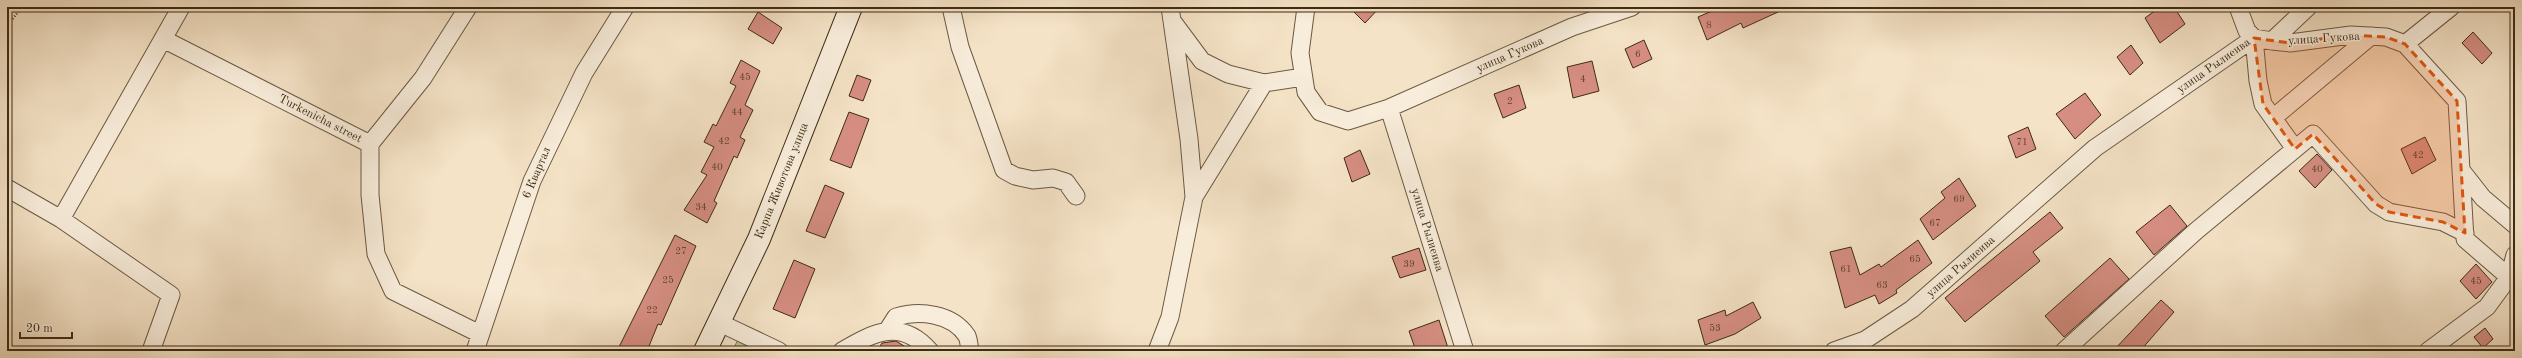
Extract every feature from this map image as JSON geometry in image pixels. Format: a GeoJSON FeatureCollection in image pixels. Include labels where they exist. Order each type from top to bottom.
{"type":"FeatureCollection","features":[{"type":"Feature","properties":{"kind":"main road","name":"Карпа Животова улица"},"geometry":{"type":"LineString","coordinates":[[705,351],[720,323],[759,240],[851,7]]}},
{"type":"Feature","properties":{"kind":"street"},"geometry":{"type":"LineString","coordinates":[[61,219],[181,7]]}},
{"type":"Feature","properties":{"kind":"street","name":"Turkenicha street"},"geometry":{"type":"LineString","coordinates":[[163,39],[370,144],[423,78],[468,7]]}},
{"type":"Feature","properties":{"kind":"street","name":"6 Квартал"},"geometry":{"type":"LineString","coordinates":[[475,351],[532,181],[584,73],[625,7]]}},
{"type":"Feature","properties":{"kind":"street"},"geometry":{"type":"LineString","coordinates":[[951,7],[960,47],[1004,170],[1016,176],[1033,180],[1053,178],[1066,182],[1076,196]]}},
{"type":"Feature","properties":{"kind":"street","name":"улица Гукова"},"geometry":{"type":"LineString","coordinates":[[1306,7],[1300,53],[1306,92],[1320,112],[1348,121],[1389,108],[1572,27],[1632,7]]}},
{"type":"Feature","properties":{"kind":"street"},"geometry":{"type":"LineString","coordinates":[[2238,7],[2247,31],[2254,38]]}},
{"type":"Feature","properties":{"kind":"street"},"geometry":{"type":"LineString","coordinates":[[2272,42],[2308,7]]}},
{"type":"Feature","properties":{"kind":"street"},"geometry":{"type":"LineString","coordinates":[[2450,7],[2405,44],[2457,101],[2465,239],[2509,277]]}},
{"type":"Feature","properties":{"kind":"street"},"geometry":{"type":"LineString","coordinates":[[1171,14],[1202,62],[1228,74],[1264,83],[1304,77]]}},
{"type":"Feature","properties":{"kind":"street"},"geometry":{"type":"LineString","coordinates":[[1157,351],[1170,317],[1194,197],[1189,138],[1171,14]]}},
{"type":"Feature","properties":{"kind":"street","name":"улица Гукова"},"geometry":{"type":"LineString","coordinates":[[2254,38],[2272,42],[2290,43],[2351,35],[2386,37],[2405,44]]}},
{"type":"Feature","properties":{"kind":"street"},"geometry":{"type":"LineString","coordinates":[[2273,118],[2371,36]]}},
{"type":"Feature","properties":{"kind":"street","name":"улица Рылиеива"},"geometry":{"type":"LineString","coordinates":[[1834,351],[1865,340],[1912,310],[2095,148],[2254,38],[2258,81],[2263,104],[2295,148]]}},
{"type":"Feature","properties":{"kind":"street"},"geometry":{"type":"LineString","coordinates":[[1194,197],[1264,83]]}},
{"type":"Feature","properties":{"kind":"street","name":"улица Рылиеива"},"geometry":{"type":"LineString","coordinates":[[1389,108],[1465,351]]}},
{"type":"Feature","properties":{"kind":"street"},"geometry":{"type":"LineString","coordinates":[[2064,351],[2196,231],[2313,134],[2376,204],[2389,212],[2443,222],[2465,233]]}},
{"type":"Feature","properties":{"kind":"street"},"geometry":{"type":"LineString","coordinates":[[370,144],[370,195],[376,254],[393,291],[480,334]]}},
{"type":"Feature","properties":{"kind":"street"},"geometry":{"type":"LineString","coordinates":[[2461,170],[2483,198],[2515,225]]}},
{"type":"Feature","properties":{"kind":"street"},"geometry":{"type":"LineString","coordinates":[[7,188],[61,219],[171,295],[152,351]]}},
{"type":"Feature","properties":{"kind":"street"},"geometry":{"type":"LineString","coordinates":[[2428,351],[2487,307],[2509,277],[2515,255]]}},
{"type":"Feature","properties":{"kind":"street"},"geometry":{"type":"LineString","coordinates":[[887,331],[896,317],[912,312],[934,315],[954,323],[967,337],[970,351]]}},
{"type":"Feature","properties":{"kind":"street"},"geometry":{"type":"LineString","coordinates":[[720,323],[779,351]]}},
{"type":"Feature","properties":{"kind":"street"},"geometry":{"type":"LineString","coordinates":[[842,351],[870,334],[896,330],[922,341],[930,351]]}},
{"type":"Feature","properties":{"kind":"path"},"geometry":{"type":"LineString","coordinates":[[7,26],[22,7]]}},
{"type":"Feature","properties":{"kind":"highlighted area"},"geometry":{"type":"Polygon","coordinates":[[[2351,35],[2386,37],[2405,44],[2457,101],[2465,233],[2443,222],[2389,212],[2376,204],[2313,134],[2295,149],[2263,104],[2254,38],[2290,43],[2351,35]]]}},
{"type":"Feature","properties":{"kind":"green space"},"geometry":{"type":"Polygon","coordinates":[[[739,338],[765,351],[732,351],[739,338]]]}},
{"type":"Feature","properties":{"kind":"building"},"geometry":{"type":"Polygon","coordinates":[[[1349,7],[1380,7],[1365,23],[1349,7]]]}},
{"type":"Feature","properties":{"kind":"building"},"geometry":{"type":"Polygon","coordinates":[[[1721,7],[1789,7],[1743,28],[1741,23],[1707,40],[1698,17],[1721,7]]]}},
{"type":"Feature","properties":{"kind":"building"},"geometry":{"type":"Polygon","coordinates":[[[2160,7],[2174,7],[2185,24],[2160,43],[2145,18],[2160,7]]]}},
{"type":"Feature","properties":{"kind":"building"},"geometry":{"type":"Polygon","coordinates":[[[758,12],[782,28],[773,44],[748,29],[758,12]]]}},
{"type":"Feature","properties":{"kind":"building"},"geometry":{"type":"Polygon","coordinates":[[[2473,32],[2492,53],[2482,64],[2462,43],[2473,32]]]}},
{"type":"Feature","properties":{"kind":"building"},"geometry":{"type":"Polygon","coordinates":[[[1644,40],[1652,59],[1633,68],[1625,49],[1644,40]]]}},
{"type":"Feature","properties":{"kind":"building"},"geometry":{"type":"Polygon","coordinates":[[[2131,45],[2143,63],[2130,75],[2117,57],[2131,45]]]}},
{"type":"Feature","properties":{"kind":"building"},"geometry":{"type":"Polygon","coordinates":[[[741,60],[760,71],[745,105],[753,110],[740,137],[745,140],[737,158],[734,156],[714,201],[717,203],[707,223],[684,210],[707,175],[701,172],[714,147],[704,142],[713,124],[716,126],[736,86],[730,83],[741,60]]]}},
{"type":"Feature","properties":{"kind":"building"},"geometry":{"type":"Polygon","coordinates":[[[1592,61],[1599,91],[1573,98],[1567,67],[1592,61]]]}},
{"type":"Feature","properties":{"kind":"building"},"geometry":{"type":"Polygon","coordinates":[[[857,75],[871,80],[863,101],[849,96],[857,75]]]}},
{"type":"Feature","properties":{"kind":"building"},"geometry":{"type":"Polygon","coordinates":[[[1519,85],[1526,108],[1503,118],[1494,94],[1519,85]]]}},
{"type":"Feature","properties":{"kind":"building"},"geometry":{"type":"Polygon","coordinates":[[[2085,93],[2101,115],[2075,139],[2056,114],[2085,93]]]}},
{"type":"Feature","properties":{"kind":"building"},"geometry":{"type":"Polygon","coordinates":[[[849,112],[869,119],[851,168],[830,160],[849,112]]]}},
{"type":"Feature","properties":{"kind":"building"},"geometry":{"type":"Polygon","coordinates":[[[2028,127],[2036,149],[2016,158],[2008,136],[2028,127]]]}},
{"type":"Feature","properties":{"kind":"building"},"geometry":{"type":"Polygon","coordinates":[[[2425,137],[2436,160],[2412,174],[2401,149],[2425,137]]]}},
{"type":"Feature","properties":{"kind":"building"},"geometry":{"type":"Polygon","coordinates":[[[1360,150],[1370,174],[1352,182],[1344,158],[1360,150]]]}},
{"type":"Feature","properties":{"kind":"building"},"geometry":{"type":"Polygon","coordinates":[[[2317,154],[2332,170],[2315,188],[2299,171],[2317,154]]]}},
{"type":"Feature","properties":{"kind":"building"},"geometry":{"type":"Polygon","coordinates":[[[1959,178],[1976,206],[1933,240],[1920,219],[1945,198],[1941,192],[1959,178]]]}},
{"type":"Feature","properties":{"kind":"building"},"geometry":{"type":"Polygon","coordinates":[[[825,185],[844,193],[825,238],[806,231],[825,185]]]}},
{"type":"Feature","properties":{"kind":"building"},"geometry":{"type":"Polygon","coordinates":[[[2170,205],[2187,226],[2154,255],[2136,232],[2170,205]]]}},
{"type":"Feature","properties":{"kind":"building"},"geometry":{"type":"Polygon","coordinates":[[[2050,212],[2063,228],[2033,252],[2040,261],[1965,322],[1945,298],[2050,212]]]}},
{"type":"Feature","properties":{"kind":"building"},"geometry":{"type":"Polygon","coordinates":[[[675,235],[696,246],[661,325],[658,324],[647,351],[617,351],[675,235]]]}},
{"type":"Feature","properties":{"kind":"building"},"geometry":{"type":"Polygon","coordinates":[[[1918,240],[1932,263],[1896,290],[1897,293],[1879,304],[1875,295],[1845,308],[1830,252],[1851,247],[1860,275],[1879,264],[1881,267],[1918,240]]]}},
{"type":"Feature","properties":{"kind":"building"},"geometry":{"type":"Polygon","coordinates":[[[1419,248],[1426,270],[1400,278],[1392,257],[1419,248]]]}},
{"type":"Feature","properties":{"kind":"building"},"geometry":{"type":"Polygon","coordinates":[[[2110,258],[2129,279],[2064,337],[2045,316],[2110,258]]]}},
{"type":"Feature","properties":{"kind":"building"},"geometry":{"type":"Polygon","coordinates":[[[794,260],[815,269],[795,318],[773,309],[794,260]]]}},
{"type":"Feature","properties":{"kind":"building"},"geometry":{"type":"Polygon","coordinates":[[[2476,264],[2492,282],[2476,299],[2460,281],[2476,264]]]}},
{"type":"Feature","properties":{"kind":"building"},"geometry":{"type":"Polygon","coordinates":[[[2161,300],[2174,312],[2140,351],[2113,351],[2161,300]]]}},
{"type":"Feature","properties":{"kind":"building"},"geometry":{"type":"Polygon","coordinates":[[[1753,302],[1761,318],[1735,334],[1705,345],[1698,320],[1725,310],[1726,316],[1753,302]]]}},
{"type":"Feature","properties":{"kind":"building"},"geometry":{"type":"Polygon","coordinates":[[[1439,320],[1448,348],[1440,351],[1416,351],[1409,331],[1439,320]]]}},
{"type":"Feature","properties":{"kind":"building"},"geometry":{"type":"Polygon","coordinates":[[[2485,328],[2493,339],[2483,348],[2474,337],[2485,328]]]}},
{"type":"Feature","properties":{"kind":"building"},"geometry":{"type":"Polygon","coordinates":[[[896,341],[912,351],[877,351],[882,343],[896,341]]]}}]}
